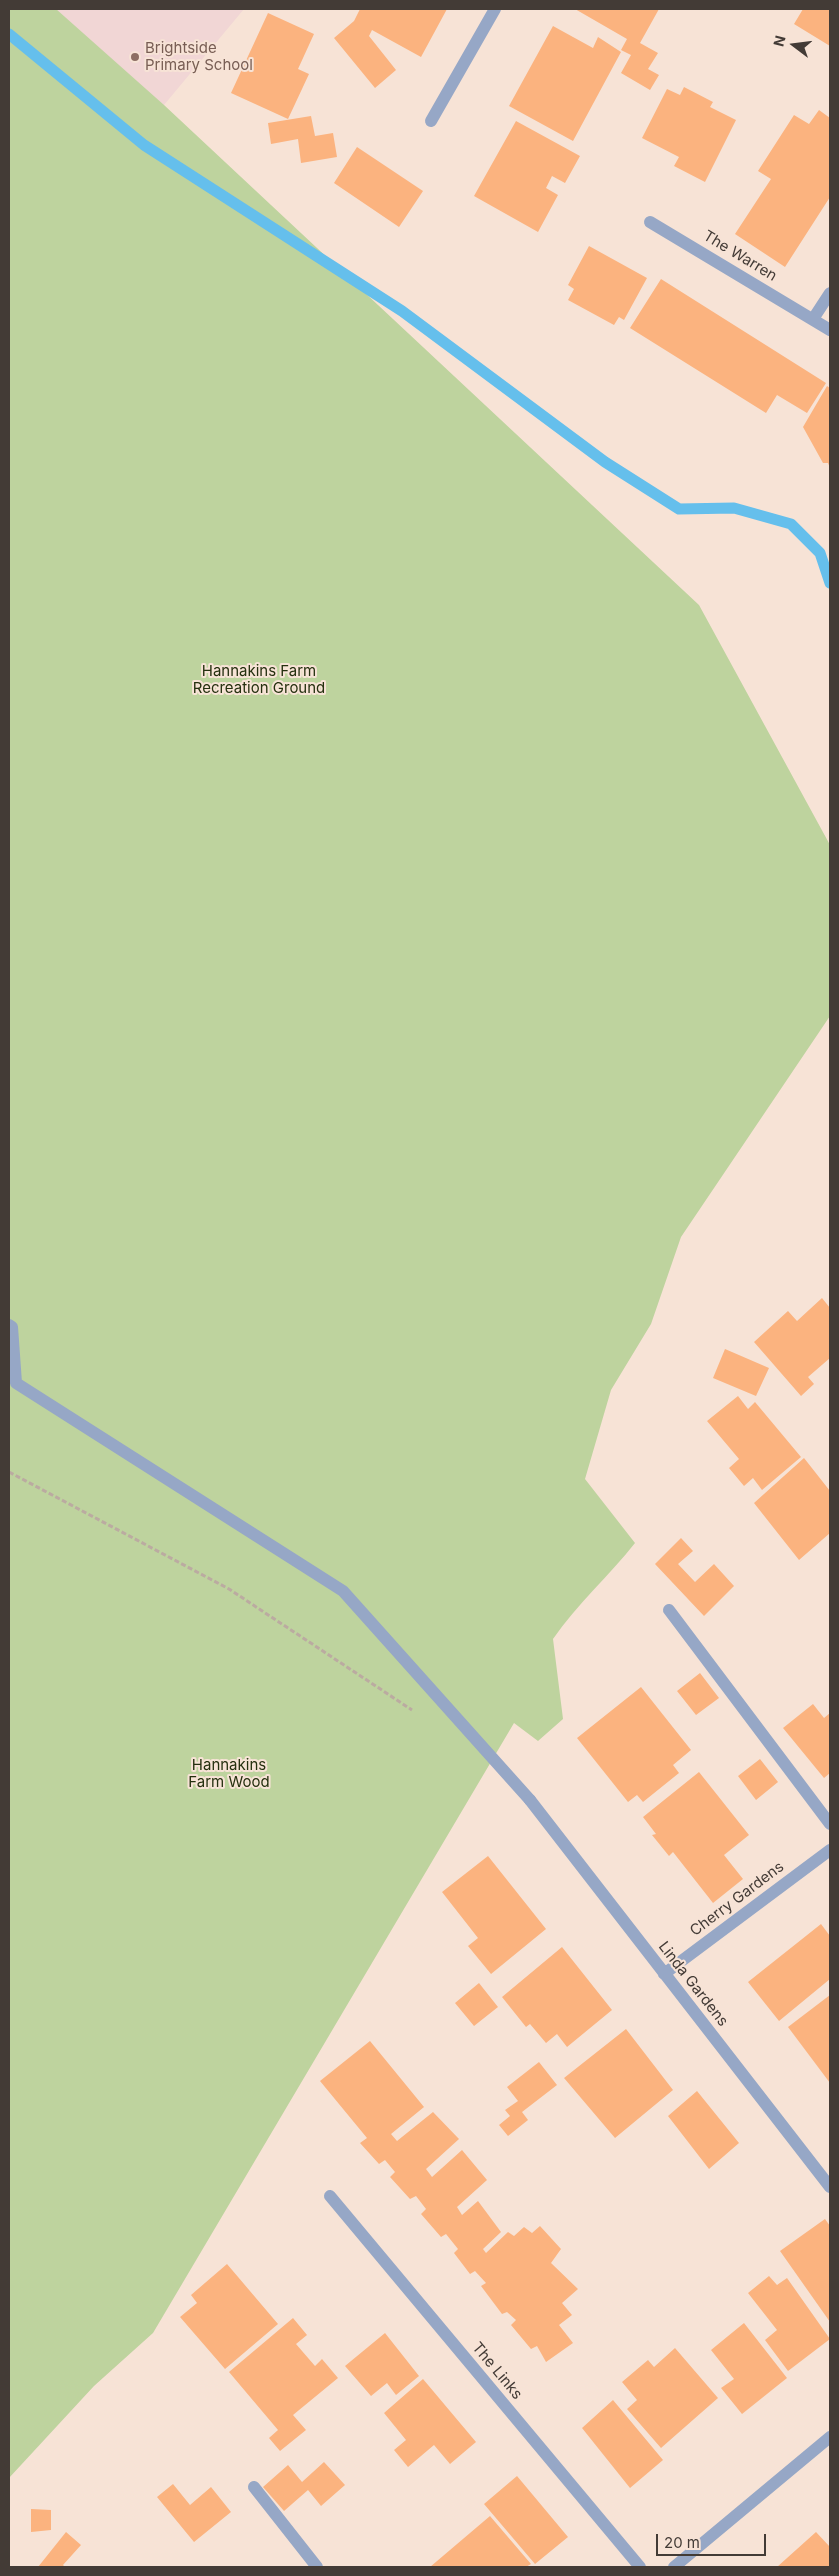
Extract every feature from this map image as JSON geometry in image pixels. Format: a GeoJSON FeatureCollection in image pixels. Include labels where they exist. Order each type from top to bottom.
{"type":"FeatureCollection","features":[{"type":"Feature","properties":{"kind":"street"},"geometry":{"type":"LineString","coordinates":[[431,121],[495,9]]}},
{"type":"Feature","properties":{"kind":"street","name":"The Warren"},"geometry":{"type":"LineString","coordinates":[[650,222],[830,330]]}},
{"type":"Feature","properties":{"kind":"street"},"geometry":{"type":"LineString","coordinates":[[813,319],[830,293]]}},
{"type":"Feature","properties":{"kind":"street","name":"Linda Gardens"},"geometry":{"type":"LineString","coordinates":[[9,1325],[12,1327],[16,1383],[343,1591],[530,1800],[830,2187]]}},
{"type":"Feature","properties":{"kind":"street"},"geometry":{"type":"LineString","coordinates":[[669,1610],[830,1824]]}},
{"type":"Feature","properties":{"kind":"street","name":"Cherry Gardens"},"geometry":{"type":"LineString","coordinates":[[664,1974],[830,1850]]}},
{"type":"Feature","properties":{"kind":"street","name":"The Links"},"geometry":{"type":"LineString","coordinates":[[330,2196],[640,2567]]}},
{"type":"Feature","properties":{"kind":"street"},"geometry":{"type":"LineString","coordinates":[[674,2567],[830,2437]]}},
{"type":"Feature","properties":{"kind":"street"},"geometry":{"type":"LineString","coordinates":[[254,2487],[318,2567]]}},
{"type":"Feature","properties":{"kind":"path"},"geometry":{"type":"LineString","coordinates":[[9,1472],[229,1589],[418,1714]]}},
{"type":"Feature","properties":{"kind":"shaded area","name":"Brightside Primary School"},"geometry":{"type":"Polygon","coordinates":[[[15,9],[244,9],[164,105],[147,132],[15,9]]]}},
{"type":"Feature","properties":{"kind":"green space"},"geometry":{"type":"Polygon","coordinates":[[[9,9],[56,9],[164,105],[699,605],[830,845],[830,1016],[681,1237],[651,1324],[611,1390],[585,1479],[635,1543],[572,1614],[553,1639],[563,1719],[538,1741],[514,1723],[153,2333],[94,2386],[9,2478],[9,9]]]}},
{"type":"Feature","properties":{"kind":"building"},"geometry":{"type":"Polygon","coordinates":[[[360,9],[447,9],[421,57],[372,30],[369,36],[396,70],[375,88],[334,38],[354,21],[360,9]]]}},
{"type":"Feature","properties":{"kind":"building"},"geometry":{"type":"Polygon","coordinates":[[[575,9],[659,9],[640,43],[658,53],[648,69],[659,75],[650,90],[621,73],[631,55],[621,50],[627,39],[575,9]]]}},
{"type":"Feature","properties":{"kind":"building"},"geometry":{"type":"Polygon","coordinates":[[[803,9],[830,9],[830,46],[794,24],[803,9]]]}},
{"type":"Feature","properties":{"kind":"building"},"geometry":{"type":"Polygon","coordinates":[[[268,13],[314,34],[298,69],[309,74],[288,119],[231,93],[268,13]]]}},
{"type":"Feature","properties":{"kind":"building"},"geometry":{"type":"Polygon","coordinates":[[[553,26],[593,48],[598,37],[621,52],[573,141],[509,106],[553,26]]]}},
{"type":"Feature","properties":{"kind":"building"},"geometry":{"type":"Polygon","coordinates":[[[684,87],[713,102],[710,107],[736,120],[705,182],[674,166],[679,157],[642,138],[667,89],[680,95],[684,87]]]}},
{"type":"Feature","properties":{"kind":"building"},"geometry":{"type":"Polygon","coordinates":[[[819,110],[830,118],[830,197],[785,267],[735,234],[771,179],[758,171],[794,115],[809,124],[819,110]]]}},
{"type":"Feature","properties":{"kind":"building"},"geometry":{"type":"Polygon","coordinates":[[[311,116],[315,136],[333,133],[337,157],[301,163],[298,139],[271,144],[268,123],[311,116]]]}},
{"type":"Feature","properties":{"kind":"building"},"geometry":{"type":"Polygon","coordinates":[[[516,121],[580,156],[565,183],[552,176],[546,188],[558,195],[538,232],[474,196],[516,121]]]}},
{"type":"Feature","properties":{"kind":"building"},"geometry":{"type":"Polygon","coordinates":[[[357,147],[423,191],[399,227],[334,183],[357,147]]]}},
{"type":"Feature","properties":{"kind":"building"},"geometry":{"type":"Polygon","coordinates":[[[589,246],[647,278],[624,320],[619,317],[614,325],[568,300],[574,289],[568,285],[589,246]]]}},
{"type":"Feature","properties":{"kind":"building"},"geometry":{"type":"Polygon","coordinates":[[[661,279],[826,383],[807,413],[777,395],[766,413],[630,328],[661,279]]]}},
{"type":"Feature","properties":{"kind":"building"},"geometry":{"type":"Polygon","coordinates":[[[827,386],[830,388],[830,468],[828,463],[823,463],[803,427],[827,386]]]}},
{"type":"Feature","properties":{"kind":"building"},"geometry":{"type":"Polygon","coordinates":[[[822,1298],[830,1308],[830,1358],[808,1377],[814,1384],[801,1396],[754,1342],[788,1311],[797,1321],[822,1298]]]}},
{"type":"Feature","properties":{"kind":"building"},"geometry":{"type":"Polygon","coordinates":[[[725,1349],[769,1368],[756,1396],[713,1378],[725,1349]]]}},
{"type":"Feature","properties":{"kind":"building"},"geometry":{"type":"Polygon","coordinates":[[[738,1396],[748,1409],[755,1402],[801,1457],[762,1490],[753,1478],[744,1486],[729,1468],[739,1459],[707,1421],[738,1396]]]}},
{"type":"Feature","properties":{"kind":"building"},"geometry":{"type":"Polygon","coordinates":[[[804,1458],[830,1491],[830,1533],[799,1560],[754,1503],[804,1458]]]}},
{"type":"Feature","properties":{"kind":"building"},"geometry":{"type":"Polygon","coordinates":[[[681,1538],[693,1551],[678,1564],[695,1582],[714,1564],[734,1586],[704,1616],[655,1564],[681,1538]]]}},
{"type":"Feature","properties":{"kind":"building"},"geometry":{"type":"Polygon","coordinates":[[[700,1673],[719,1698],[696,1715],[677,1691],[700,1673]]]}},
{"type":"Feature","properties":{"kind":"building"},"geometry":{"type":"Polygon","coordinates":[[[641,1687],[691,1750],[673,1765],[679,1773],[643,1802],[637,1795],[628,1802],[577,1738],[641,1687]]]}},
{"type":"Feature","properties":{"kind":"building"},"geometry":{"type":"Polygon","coordinates":[[[813,1704],[824,1718],[830,1713],[830,1773],[824,1778],[783,1728],[813,1704]]]}},
{"type":"Feature","properties":{"kind":"building"},"geometry":{"type":"Polygon","coordinates":[[[760,1759],[778,1782],[756,1800],[738,1776],[760,1759]]]}},
{"type":"Feature","properties":{"kind":"building"},"geometry":{"type":"Polygon","coordinates":[[[699,1772],[749,1835],[724,1855],[743,1879],[713,1903],[673,1852],[669,1856],[652,1835],[656,1834],[643,1817],[699,1772]]]}},
{"type":"Feature","properties":{"kind":"building"},"geometry":{"type":"Polygon","coordinates":[[[488,1856],[546,1929],[491,1974],[468,1946],[478,1938],[442,1892],[488,1856]]]}},
{"type":"Feature","properties":{"kind":"building"},"geometry":{"type":"Polygon","coordinates":[[[821,1924],[830,1936],[830,1979],[779,2021],[748,1982],[821,1924]]]}},
{"type":"Feature","properties":{"kind":"building"},"geometry":{"type":"Polygon","coordinates":[[[562,1947],[612,2010],[567,2047],[557,2034],[546,2043],[530,2024],[526,2027],[502,1997],[562,1947]]]}},
{"type":"Feature","properties":{"kind":"building"},"geometry":{"type":"Polygon","coordinates":[[[479,1983],[498,2007],[474,2026],[455,2003],[479,1983]]]}},
{"type":"Feature","properties":{"kind":"building"},"geometry":{"type":"Polygon","coordinates":[[[830,1995],[830,2083],[788,2027],[830,1995]]]}},
{"type":"Feature","properties":{"kind":"building"},"geometry":{"type":"Polygon","coordinates":[[[626,2029],[673,2090],[615,2138],[564,2078],[626,2029]]]}},
{"type":"Feature","properties":{"kind":"building"},"geometry":{"type":"Polygon","coordinates":[[[370,2041],[424,2107],[391,2134],[397,2141],[433,2112],[459,2139],[426,2169],[432,2177],[462,2150],[487,2180],[457,2207],[462,2215],[478,2201],[501,2232],[483,2249],[486,2253],[508,2232],[514,2236],[524,2227],[532,2233],[540,2226],[561,2249],[551,2263],[578,2289],[562,2303],[572,2315],[559,2325],[573,2343],[546,2362],[537,2346],[531,2349],[511,2325],[516,2320],[507,2312],[502,2314],[481,2286],[486,2283],[475,2271],[470,2274],[454,2253],[458,2249],[446,2234],[441,2237],[421,2214],[426,2209],[416,2196],[410,2199],[390,2177],[395,2172],[385,2160],[379,2164],[360,2143],[367,2138],[320,2081],[370,2041]]]}},
{"type":"Feature","properties":{"kind":"building"},"geometry":{"type":"Polygon","coordinates":[[[539,2062],[557,2085],[522,2112],[528,2120],[508,2136],[499,2125],[510,2116],[505,2110],[518,2101],[507,2087],[539,2062]]]}},
{"type":"Feature","properties":{"kind":"building"},"geometry":{"type":"Polygon","coordinates":[[[697,2091],[739,2143],[709,2169],[668,2116],[697,2091]]]}},
{"type":"Feature","properties":{"kind":"building"},"geometry":{"type":"Polygon","coordinates":[[[825,2219],[830,2226],[830,2322],[780,2251],[825,2219]]]}},
{"type":"Feature","properties":{"kind":"building"},"geometry":{"type":"Polygon","coordinates":[[[227,2264],[278,2324],[225,2369],[180,2317],[197,2303],[191,2295],[227,2264]]]}},
{"type":"Feature","properties":{"kind":"building"},"geometry":{"type":"Polygon","coordinates":[[[769,2276],[777,2285],[787,2278],[830,2339],[788,2371],[765,2340],[777,2330],[748,2293],[769,2276]]]}},
{"type":"Feature","properties":{"kind":"building"},"geometry":{"type":"Polygon","coordinates":[[[293,2318],[307,2335],[296,2344],[315,2366],[322,2359],[338,2378],[293,2415],[306,2430],[280,2451],[269,2438],[278,2430],[229,2372],[293,2318]]]}},
{"type":"Feature","properties":{"kind":"building"},"geometry":{"type":"Polygon","coordinates":[[[744,2323],[787,2378],[742,2414],[721,2388],[734,2379],[711,2350],[744,2323]]]}},
{"type":"Feature","properties":{"kind":"building"},"geometry":{"type":"Polygon","coordinates":[[[385,2333],[419,2376],[396,2395],[387,2383],[371,2396],[345,2366],[385,2333]]]}},
{"type":"Feature","properties":{"kind":"building"},"geometry":{"type":"Polygon","coordinates":[[[675,2348],[718,2398],[661,2448],[627,2409],[637,2400],[622,2382],[648,2360],[654,2367],[675,2348]]]}},
{"type":"Feature","properties":{"kind":"building"},"geometry":{"type":"Polygon","coordinates":[[[423,2379],[476,2442],[450,2464],[434,2445],[408,2467],[394,2450],[406,2440],[384,2413],[423,2379]]]}},
{"type":"Feature","properties":{"kind":"building"},"geometry":{"type":"Polygon","coordinates":[[[613,2400],[663,2460],[630,2488],[582,2428],[613,2400]]]}},
{"type":"Feature","properties":{"kind":"building"},"geometry":{"type":"Polygon","coordinates":[[[324,2462],[345,2485],[321,2506],[308,2490],[284,2511],[263,2487],[288,2465],[302,2482],[324,2462]]]}},
{"type":"Feature","properties":{"kind":"building"},"geometry":{"type":"Polygon","coordinates":[[[517,2476],[568,2537],[535,2564],[484,2504],[517,2476]]]}},
{"type":"Feature","properties":{"kind":"building"},"geometry":{"type":"Polygon","coordinates":[[[173,2484],[190,2505],[211,2487],[231,2512],[194,2542],[157,2497],[173,2484]]]}},
{"type":"Feature","properties":{"kind":"building"},"geometry":{"type":"Polygon","coordinates":[[[31,2509],[51,2510],[51,2530],[31,2532],[31,2509]]]}},
{"type":"Feature","properties":{"kind":"building"},"geometry":{"type":"Polygon","coordinates":[[[490,2516],[531,2564],[526,2567],[430,2567],[490,2516]]]}},
{"type":"Feature","properties":{"kind":"building"},"geometry":{"type":"Polygon","coordinates":[[[66,2532],[81,2545],[63,2565],[65,2567],[38,2567],[66,2532]]]}},
{"type":"Feature","properties":{"kind":"building"},"geometry":{"type":"Polygon","coordinates":[[[816,2532],[830,2547],[830,2567],[777,2567],[816,2532]]]}},
{"type":"Feature","properties":{"kind":"waterway"},"geometry":{"type":"LineString","coordinates":[[9,34],[144,145],[402,311],[605,462],[679,509],[734,508],[791,524],[820,553],[830,583]]}},
{"type":"Feature","properties":{"kind":"place","name":"Brightside Primary School"},"geometry":{"type":"Point","coordinates":[135,57]}},
{"type":"Feature","properties":{"kind":"park label","name":"Hannakins Farm Recreation Ground"},"geometry":{"type":"Point","coordinates":[259,680]}},
{"type":"Feature","properties":{"kind":"park label","name":"Hannakins Farm Wood"},"geometry":{"type":"Point","coordinates":[229,1774]}}]}
